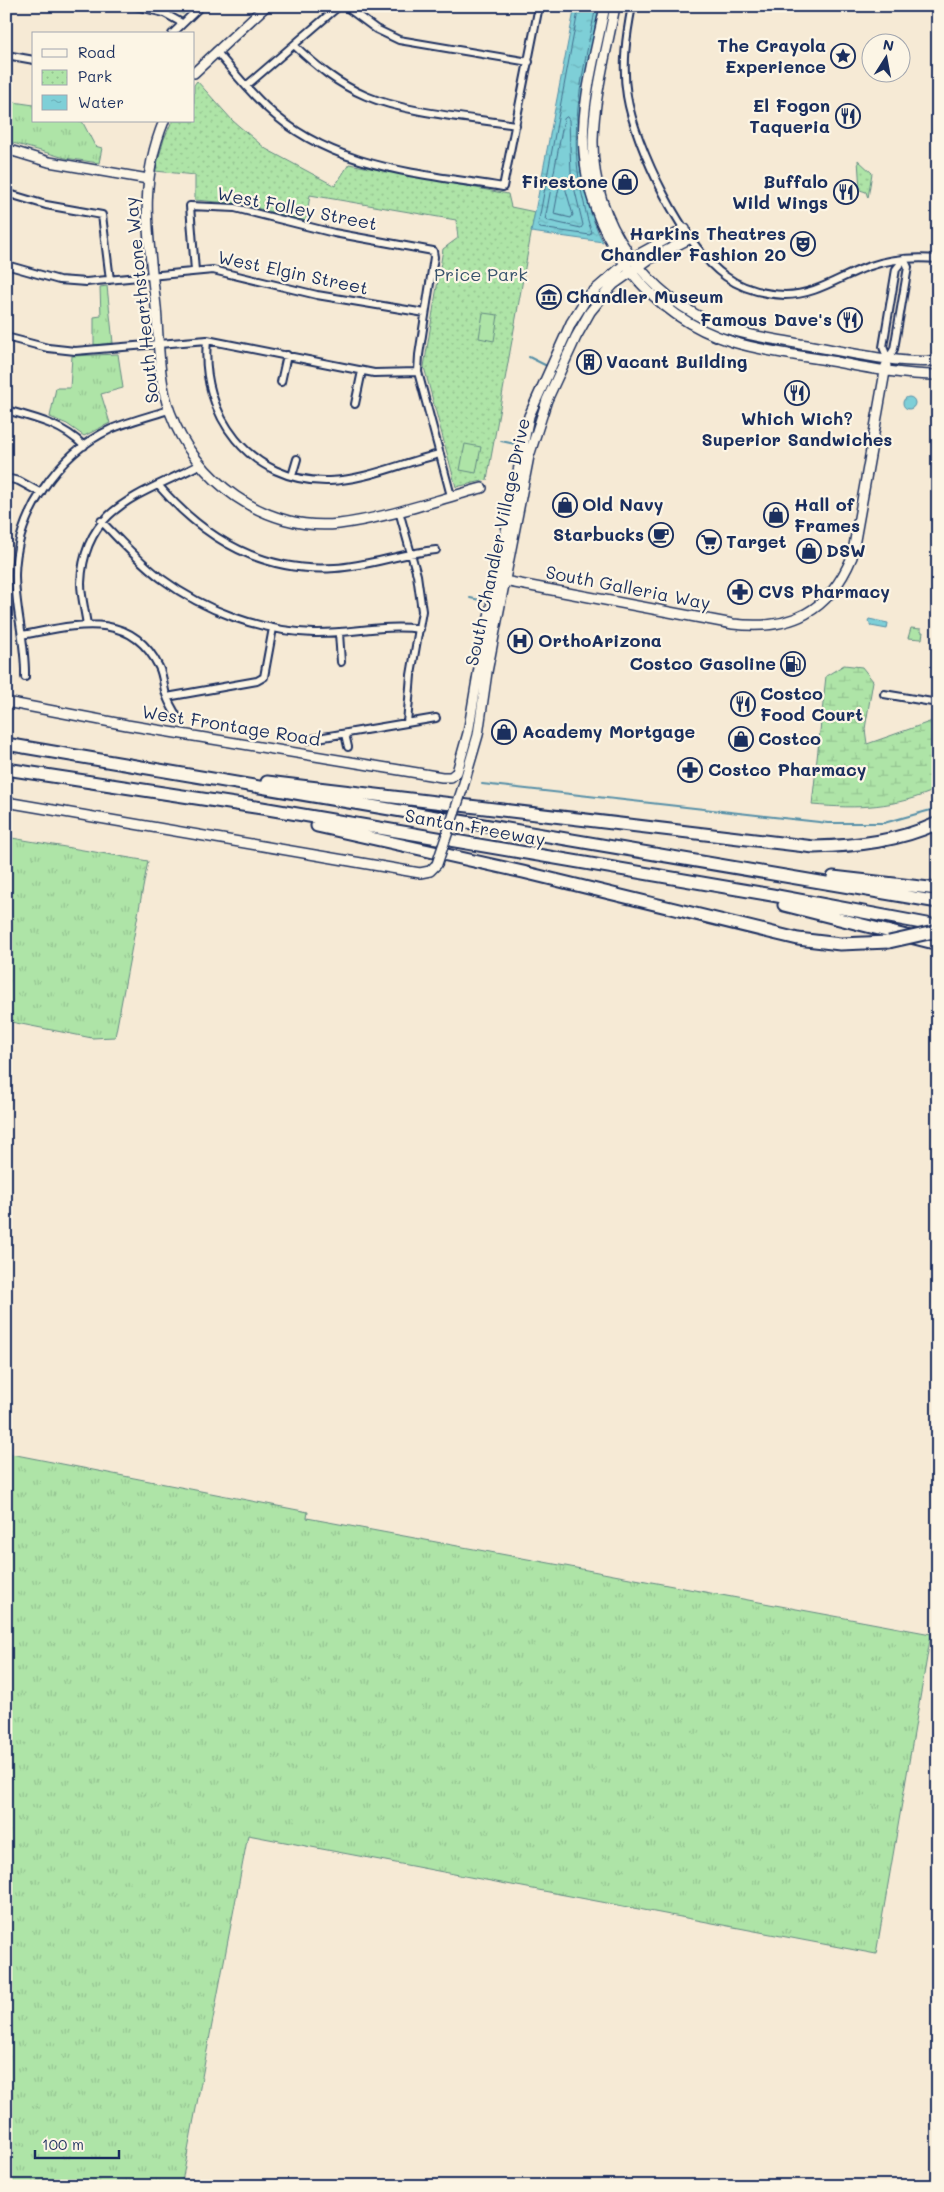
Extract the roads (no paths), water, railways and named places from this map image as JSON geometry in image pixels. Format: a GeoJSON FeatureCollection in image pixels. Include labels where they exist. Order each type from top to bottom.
{"type":"FeatureCollection","features":[{"type":"Feature","properties":{"kind":"highway","name":"Santan Freeway"},"geometry":{"type":"LineString","coordinates":[[6,744],[938,902]]}},
{"type":"Feature","properties":{"kind":"highway","name":"Santan Freeway"},"geometry":{"type":"LineString","coordinates":[[6,769],[155,790],[938,926]]}},
{"type":"Feature","properties":{"kind":"highway"},"geometry":{"type":"LineString","coordinates":[[156,770],[814,847],[873,843],[938,823]]}},
{"type":"Feature","properties":{"kind":"highway"},"geometry":{"type":"LineString","coordinates":[[75,780],[361,835],[798,939],[829,944],[889,942],[938,931]]}},
{"type":"Feature","properties":{"kind":"highway"},"geometry":{"type":"LineString","coordinates":[[666,856],[726,861],[876,883],[938,889]]}},
{"type":"Feature","properties":{"kind":"highway"},"geometry":{"type":"LineString","coordinates":[[700,884],[938,944]]}},
{"type":"Feature","properties":{"kind":"street"},"geometry":{"type":"LineString","coordinates":[[135,6],[164,13],[182,22]]}},
{"type":"Feature","properties":{"kind":"street"},"geometry":{"type":"LineString","coordinates":[[174,32],[182,22],[201,6]]}},
{"type":"Feature","properties":{"kind":"street"},"geometry":{"type":"LineString","coordinates":[[195,72],[216,50],[266,6]]}},
{"type":"Feature","properties":{"kind":"street"},"geometry":{"type":"LineString","coordinates":[[246,86],[339,6]]}},
{"type":"Feature","properties":{"kind":"street"},"geometry":{"type":"LineString","coordinates":[[345,6],[369,25],[399,40],[529,62]]}},
{"type":"Feature","properties":{"kind":"street"},"geometry":{"type":"LineString","coordinates":[[216,50],[246,86],[277,117],[308,138],[356,160],[391,170],[503,187],[539,6]]}},
{"type":"Feature","properties":{"kind":"street"},"geometry":{"type":"LineString","coordinates":[[605,6],[585,113],[584,150],[593,203],[605,231],[627,268],[669,309],[696,326],[723,338],[761,349],[885,371],[912,375],[938,375]]}},
{"type":"Feature","properties":{"kind":"street"},"geometry":{"type":"LineString","coordinates":[[615,6],[595,110],[594,157],[604,206],[618,238],[635,262],[676,302],[722,327],[760,337],[888,359],[938,361]]}},
{"type":"Feature","properties":{"kind":"street"},"geometry":{"type":"LineString","coordinates":[[632,6],[624,63],[627,98],[638,137],[654,172],[685,229],[711,265],[725,277],[736,284],[768,294],[788,295],[818,290],[867,267],[904,259],[938,259]]}},
{"type":"Feature","properties":{"kind":"street"},"geometry":{"type":"LineString","coordinates":[[294,45],[322,71],[366,96],[401,106],[516,125]]}},
{"type":"Feature","properties":{"kind":"street"},"geometry":{"type":"LineString","coordinates":[[6,55],[32,60]]}},
{"type":"Feature","properties":{"kind":"street","name":"South Hearthstone Way"},"geometry":{"type":"LineString","coordinates":[[164,122],[151,160],[146,219],[159,344],[169,410],[185,444],[199,465],[237,498],[263,512],[287,519],[312,523],[338,524],[399,511],[482,488]]}},
{"type":"Feature","properties":{"kind":"street"},"geometry":{"type":"LineString","coordinates":[[6,149],[49,162],[148,179]]}},
{"type":"Feature","properties":{"kind":"street"},"geometry":{"type":"LineString","coordinates":[[6,193],[46,205],[102,215],[110,280]]}},
{"type":"Feature","properties":{"kind":"street","name":"West Folley Street"},"geometry":{"type":"LineString","coordinates":[[196,271],[190,206],[235,208],[334,233],[433,251],[434,257],[425,313]]}},
{"type":"Feature","properties":{"kind":"street","name":"South Chandler Village Drive"},"geometry":{"type":"LineString","coordinates":[[452,777],[457,771],[468,733],[500,580],[529,416],[579,307],[588,296],[685,229]]}},
{"type":"Feature","properties":{"kind":"street","name":"South Chandler Village Drive"},"geometry":{"type":"LineString","coordinates":[[635,262],[691,238]]}},
{"type":"Feature","properties":{"kind":"street","name":"South Galleria Way"},"geometry":{"type":"LineString","coordinates":[[500,580],[733,624],[772,626],[802,616],[828,596],[840,581],[852,557],[885,371],[888,359],[894,348],[908,267],[904,259],[896,269],[891,295],[883,347],[888,359]]}},
{"type":"Feature","properties":{"kind":"street","name":"West Elgin Street"},"geometry":{"type":"LineString","coordinates":[[6,265],[59,280],[86,282],[196,271],[228,272],[317,295],[425,313]]}},
{"type":"Feature","properties":{"kind":"street"},"geometry":{"type":"LineString","coordinates":[[425,313],[418,355],[418,372],[451,496]]}},
{"type":"Feature","properties":{"kind":"street"},"geometry":{"type":"LineString","coordinates":[[6,337],[48,348],[75,351],[207,340],[362,371],[386,374],[418,372]]}},
{"type":"Feature","properties":{"kind":"street"},"geometry":{"type":"LineString","coordinates":[[207,340],[206,371],[210,394],[217,413],[230,434],[246,452],[265,464],[292,476],[312,480],[346,479],[440,454]]}},
{"type":"Feature","properties":{"kind":"street"},"geometry":{"type":"LineString","coordinates":[[282,382],[287,355]]}},
{"type":"Feature","properties":{"kind":"street"},"geometry":{"type":"LineString","coordinates":[[355,404],[362,371]]}},
{"type":"Feature","properties":{"kind":"street"},"geometry":{"type":"LineString","coordinates":[[6,410],[55,425],[67,431],[84,446]]}},
{"type":"Feature","properties":{"kind":"street"},"geometry":{"type":"LineString","coordinates":[[25,677],[25,657],[16,590],[18,554],[30,513],[40,493],[54,475],[84,446],[111,429],[169,410]]}},
{"type":"Feature","properties":{"kind":"street"},"geometry":{"type":"LineString","coordinates":[[292,476],[298,459]]}},
{"type":"Feature","properties":{"kind":"street"},"geometry":{"type":"LineString","coordinates":[[87,624],[81,585],[83,565],[87,547],[101,521],[113,509],[199,465]]}},
{"type":"Feature","properties":{"kind":"street"},"geometry":{"type":"LineString","coordinates":[[6,478],[19,481],[40,493]]}},
{"type":"Feature","properties":{"kind":"street"},"geometry":{"type":"LineString","coordinates":[[159,486],[203,530],[227,544],[258,557],[294,566],[335,568],[368,564],[410,552],[436,550]]}},
{"type":"Feature","properties":{"kind":"street"},"geometry":{"type":"LineString","coordinates":[[399,511],[421,595],[420,629],[411,675],[407,723]]}},
{"type":"Feature","properties":{"kind":"street"},"geometry":{"type":"LineString","coordinates":[[101,521],[137,558],[162,579],[188,596],[240,620],[273,628],[339,632],[398,626],[420,629]]}},
{"type":"Feature","properties":{"kind":"street","name":"South Chandler Village Drive"},"geometry":{"type":"LineString","coordinates":[[6,802],[424,873],[430,871],[437,864],[478,735],[500,580]]}},
{"type":"Feature","properties":{"kind":"street"},"geometry":{"type":"LineString","coordinates":[[22,635],[87,624],[106,625],[135,637],[146,648],[160,669],[167,697],[176,715]]}},
{"type":"Feature","properties":{"kind":"street"},"geometry":{"type":"LineString","coordinates":[[167,697],[257,680],[264,677],[273,628]]}},
{"type":"Feature","properties":{"kind":"street"},"geometry":{"type":"LineString","coordinates":[[339,632],[341,662]]}},
{"type":"Feature","properties":{"kind":"street"},"geometry":{"type":"LineString","coordinates":[[884,694],[938,703]]}},
{"type":"Feature","properties":{"kind":"street","name":"West Frontage Road"},"geometry":{"type":"LineString","coordinates":[[6,702],[156,730],[442,777],[452,777]]}},
{"type":"Feature","properties":{"kind":"street"},"geometry":{"type":"LineString","coordinates":[[306,740],[436,718]]}},
{"type":"Feature","properties":{"kind":"street"},"geometry":{"type":"LineString","coordinates":[[345,734],[348,747]]}},
{"type":"Feature","properties":{"kind":"street"},"geometry":{"type":"LineString","coordinates":[[452,777],[462,790]]}},
{"type":"Feature","properties":{"kind":"water"},"geometry":{"type":"Polygon","coordinates":[[[575,6],[601,6],[580,154],[587,200],[603,242],[531,232],[575,6]]]}},
{"type":"Feature","properties":{"kind":"water"},"geometry":{"type":"Polygon","coordinates":[[[911,397],[914,398],[914,408],[907,409],[904,408],[903,401],[904,398],[911,397]]]}},
{"type":"Feature","properties":{"kind":"water"},"geometry":{"type":"Polygon","coordinates":[[[869,619],[888,623],[887,629],[871,626],[868,621],[869,619]]]}},
{"type":"Feature","properties":{"kind":"waterway"},"geometry":{"type":"LineString","coordinates":[[529,357],[547,366]]}},
{"type":"Feature","properties":{"kind":"waterway"},"geometry":{"type":"LineString","coordinates":[[501,441],[515,444]]}},
{"type":"Feature","properties":{"kind":"waterway"},"geometry":{"type":"LineString","coordinates":[[470,598],[485,601]]}},
{"type":"Feature","properties":{"kind":"waterway"},"geometry":{"type":"LineString","coordinates":[[482,784],[828,823],[884,823],[938,808]]}},
{"type":"Feature","properties":{"kind":"place","name":"The Crayola Experience"},"geometry":{"type":"Point","coordinates":[843,56]}},
{"type":"Feature","properties":{"kind":"place","name":"El Fogon Taqueria"},"geometry":{"type":"Point","coordinates":[848,116]}},
{"type":"Feature","properties":{"kind":"place","name":"Firestone"},"geometry":{"type":"Point","coordinates":[625,182]}},
{"type":"Feature","properties":{"kind":"place","name":"Buffalo Wild Wings"},"geometry":{"type":"Point","coordinates":[846,192]}},
{"type":"Feature","properties":{"kind":"place","name":"Harkins Theatres Chandler Fashion 20"},"geometry":{"type":"Point","coordinates":[803,244]}},
{"type":"Feature","properties":{"kind":"place","name":"Chandler Museum"},"geometry":{"type":"Point","coordinates":[549,297]}},
{"type":"Feature","properties":{"kind":"place","name":"Famous Dave's"},"geometry":{"type":"Point","coordinates":[850,320]}},
{"type":"Feature","properties":{"kind":"place","name":"Vacant Building"},"geometry":{"type":"Point","coordinates":[589,362]}},
{"type":"Feature","properties":{"kind":"place","name":"Which Wich? Superior Sandwiches"},"geometry":{"type":"Point","coordinates":[797,393]}},
{"type":"Feature","properties":{"kind":"place","name":"Old Navy"},"geometry":{"type":"Point","coordinates":[565,505]}},
{"type":"Feature","properties":{"kind":"place","name":"Hall of Frames"},"geometry":{"type":"Point","coordinates":[776,515]}},
{"type":"Feature","properties":{"kind":"place","name":"Starbucks"},"geometry":{"type":"Point","coordinates":[661,535]}},
{"type":"Feature","properties":{"kind":"place","name":"Target"},"geometry":{"type":"Point","coordinates":[709,542]}},
{"type":"Feature","properties":{"kind":"place","name":"DSW"},"geometry":{"type":"Point","coordinates":[809,551]}},
{"type":"Feature","properties":{"kind":"place","name":"CVS Pharmacy"},"geometry":{"type":"Point","coordinates":[740,592]}},
{"type":"Feature","properties":{"kind":"place","name":"OrthoArizona"},"geometry":{"type":"Point","coordinates":[520,641]}},
{"type":"Feature","properties":{"kind":"place","name":"Costco Gasoline"},"geometry":{"type":"Point","coordinates":[793,664]}},
{"type":"Feature","properties":{"kind":"place","name":"Costco Food Court"},"geometry":{"type":"Point","coordinates":[743,704]}},
{"type":"Feature","properties":{"kind":"place","name":"Academy Mortgage"},"geometry":{"type":"Point","coordinates":[504,732]}},
{"type":"Feature","properties":{"kind":"place","name":"Costco"},"geometry":{"type":"Point","coordinates":[741,739]}},
{"type":"Feature","properties":{"kind":"place","name":"Costco Pharmacy"},"geometry":{"type":"Point","coordinates":[690,770]}},
{"type":"Feature","properties":{"kind":"park label","name":"Price Park"},"geometry":{"type":"Point","coordinates":[481,275]}}]}
